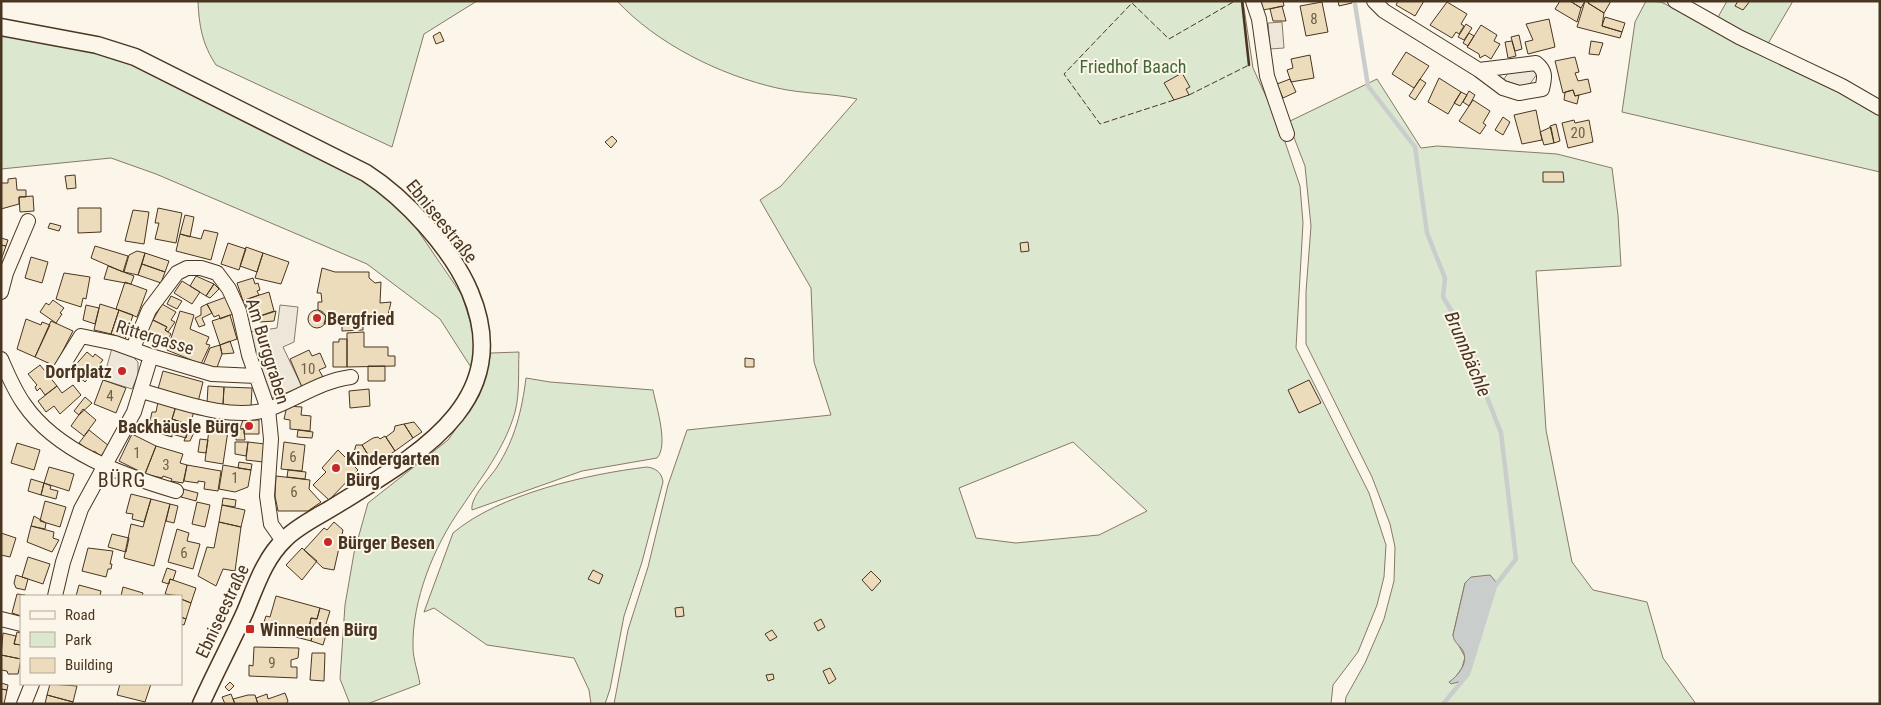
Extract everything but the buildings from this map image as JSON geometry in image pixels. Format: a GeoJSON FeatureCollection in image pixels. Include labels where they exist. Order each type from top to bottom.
{"type":"FeatureCollection","features":[{"type":"Feature","properties":{"kind":"street"},"geometry":{"type":"LineString","coordinates":[[1254,1],[1259,19],[1267,76],[1287,134]]}},
{"type":"Feature","properties":{"kind":"street"},"geometry":{"type":"LineString","coordinates":[[1374,1],[1384,11],[1479,70]]}},
{"type":"Feature","properties":{"kind":"street"},"geometry":{"type":"LineString","coordinates":[[1675,1],[1739,37],[1842,86],[1880,108]]}},
{"type":"Feature","properties":{"kind":"street","name":"Ebniseestraße"},"geometry":{"type":"LineString","coordinates":[[1,26],[97,45],[135,57],[366,173],[388,186],[407,204],[465,280],[478,310],[483,338],[482,362],[477,382],[461,408],[442,431],[419,452],[291,533],[283,541],[258,577],[246,610],[200,704]]}},
{"type":"Feature","properties":{"kind":"street"},"geometry":{"type":"LineString","coordinates":[[1,292],[12,257],[28,221]]}},
{"type":"Feature","properties":{"kind":"street","name":"Am Burggraben"},"geometry":{"type":"LineString","coordinates":[[133,348],[149,310],[177,273],[187,268],[201,268],[217,273],[229,289],[239,311],[256,376],[268,409],[271,439],[266,496],[271,524],[283,541]]}},
{"type":"Feature","properties":{"kind":"street","name":"Rittergasse"},"geometry":{"type":"LineString","coordinates":[[60,370],[81,336],[133,348],[151,356],[212,374],[256,376]]}},
{"type":"Feature","properties":{"kind":"street"},"geometry":{"type":"LineString","coordinates":[[55,595],[63,562],[81,509],[134,412],[142,391],[151,356]]}},
{"type":"Feature","properties":{"kind":"street"},"geometry":{"type":"LineString","coordinates":[[1,360],[11,384],[24,405],[44,428],[68,445],[104,465],[176,491]]}},
{"type":"Feature","properties":{"kind":"street"},"geometry":{"type":"LineString","coordinates":[[142,391],[211,410],[241,412],[268,409],[325,382],[350,377]]}},
{"type":"Feature","properties":{"kind":"street"},"geometry":{"type":"LineString","coordinates":[[1,619],[20,624]]}},
{"type":"Feature","properties":{"kind":"street"},"geometry":{"type":"LineString","coordinates":[[24,704],[32,685]]}},
{"type":"Feature","properties":{"kind":"green space"},"geometry":{"type":"Polygon","coordinates":[[[198,1],[477,1],[424,34],[392,147],[216,65],[207,50],[202,34],[198,1]]]}},
{"type":"Feature","properties":{"kind":"green space","name":"Friedhof Baach"},"geometry":{"type":"Polygon","coordinates":[[[617,1],[1243,1],[1253,68],[1280,127],[1300,186],[1303,223],[1296,348],[1369,493],[1386,545],[1384,577],[1377,605],[1358,652],[1333,685],[1331,704],[614,704],[628,630],[648,567],[668,485],[687,430],[831,415],[814,362],[811,288],[760,200],[781,186],[857,99],[787,90],[734,75],[691,56],[670,44],[633,17],[617,1]],[[1073,442],[959,488],[976,538],[1016,543],[1099,535],[1147,511],[1073,442]]]}},
{"type":"Feature","properties":{"kind":"green space"},"geometry":{"type":"Polygon","coordinates":[[[1646,1],[1661,2],[1853,97],[1880,114],[1880,172],[1622,112],[1635,22],[1646,1]]]}},
{"type":"Feature","properties":{"kind":"green space"},"geometry":{"type":"Polygon","coordinates":[[[1727,1],[1793,1],[1766,47],[1717,19],[1727,1]]]}},
{"type":"Feature","properties":{"kind":"green space"},"geometry":{"type":"Polygon","coordinates":[[[1,31],[68,43],[133,62],[379,188],[412,222],[462,295],[474,334],[474,372],[440,319],[367,264],[156,174],[111,158],[1,169],[1,31]]]}},
{"type":"Feature","properties":{"kind":"green space"},"geometry":{"type":"Polygon","coordinates":[[[1377,79],[1421,148],[1437,146],[1557,154],[1612,168],[1618,215],[1621,266],[1536,271],[1546,430],[1572,562],[1593,590],[1647,602],[1663,658],[1696,704],[1345,704],[1346,697],[1365,663],[1384,619],[1394,581],[1395,547],[1390,524],[1372,477],[1306,344],[1306,292],[1311,226],[1305,166],[1288,122],[1377,79]],[[1465,583],[1453,635],[1465,657],[1462,668],[1454,679],[1462,681],[1468,674],[1495,586],[1465,583]]]}},
{"type":"Feature","properties":{"kind":"green space"},"geometry":{"type":"Polygon","coordinates":[[[519,352],[518,397],[511,425],[492,462],[451,523],[426,574],[416,611],[413,647],[420,684],[367,704],[350,704],[340,679],[345,605],[354,553],[368,503],[448,440],[479,396],[491,353],[519,352]]]}},
{"type":"Feature","properties":{"kind":"green space"},"geometry":{"type":"Polygon","coordinates":[[[526,378],[550,382],[653,390],[662,435],[662,444],[657,458],[582,471],[472,510],[474,499],[497,467],[509,446],[520,413],[526,378]]]}},
{"type":"Feature","properties":{"kind":"green space"},"geometry":{"type":"Polygon","coordinates":[[[647,467],[658,471],[663,482],[642,562],[624,616],[610,689],[605,704],[591,704],[589,690],[574,658],[487,645],[434,608],[424,612],[453,533],[472,519],[494,507],[545,488],[598,475],[647,467]]]}},
{"type":"Feature","properties":{"kind":"shaded area"},"geometry":{"type":"Polygon","coordinates":[[[1282,22],[1284,48],[1270,49],[1268,23],[1282,22]]]}},
{"type":"Feature","properties":{"kind":"shaded area"},"geometry":{"type":"Polygon","coordinates":[[[1529,67],[1537,74],[1527,88],[1503,80],[1512,68],[1529,67]]]}},
{"type":"Feature","properties":{"kind":"shaded area"},"geometry":{"type":"Polygon","coordinates":[[[280,305],[298,307],[294,342],[283,347],[302,387],[272,398],[262,378],[250,332],[277,328],[280,305]]]}},
{"type":"Feature","properties":{"kind":"shaded area","name":"Dorfplatz"},"geometry":{"type":"Polygon","coordinates":[[[112,348],[130,354],[138,362],[138,375],[132,389],[103,380],[112,348]]]}},
{"type":"Feature","properties":{"kind":"shaded area"},"geometry":{"type":"Polygon","coordinates":[[[1490,575],[1496,582],[1468,674],[1462,681],[1451,684],[1449,682],[1459,672],[1465,660],[1463,651],[1453,635],[1465,583],[1471,577],[1490,575]]]}},
{"type":"Feature","properties":{"kind":"waterway","name":"Brunnbächle"},"geometry":{"type":"LineString","coordinates":[[1355,4],[1368,86],[1415,147],[1427,233],[1445,278],[1443,297],[1457,320],[1501,433],[1516,559],[1495,586],[1468,674],[1443,704]]}},
{"type":"Feature","properties":{"kind":"fence"},"geometry":{"type":"LineString","coordinates":[[1174,100],[1100,124],[1064,74],[1132,3],[1169,39],[1235,1]]}},
{"type":"Feature","properties":{"kind":"fence"},"geometry":{"type":"LineString","coordinates":[[1189,95],[1249,65]]}},
{"type":"Feature","properties":{"kind":"wall"},"geometry":{"type":"LineString","coordinates":[[1242,1],[1249,65]]}},
{"type":"Feature","properties":{"kind":"place","name":"Bergfried"},"geometry":{"type":"Point","coordinates":[317,318]}},
{"type":"Feature","properties":{"kind":"place","name":"Dorfplatz"},"geometry":{"type":"Point","coordinates":[122,371]}},
{"type":"Feature","properties":{"kind":"place","name":"Backhäusle Bürg"},"geometry":{"type":"Point","coordinates":[249,426]}},
{"type":"Feature","properties":{"kind":"place","name":"Kindergarten Bürg"},"geometry":{"type":"Point","coordinates":[336,468]}},
{"type":"Feature","properties":{"kind":"place","name":"Bürger Besen"},"geometry":{"type":"Point","coordinates":[328,542]}},
{"type":"Feature","properties":{"kind":"place","name":"Winnenden Bürg"},"geometry":{"type":"Point","coordinates":[250,629]}},
{"type":"Feature","properties":{"kind":"district","name":"BÜRG"},"geometry":{"type":"Point","coordinates":[122,480]}}]}
